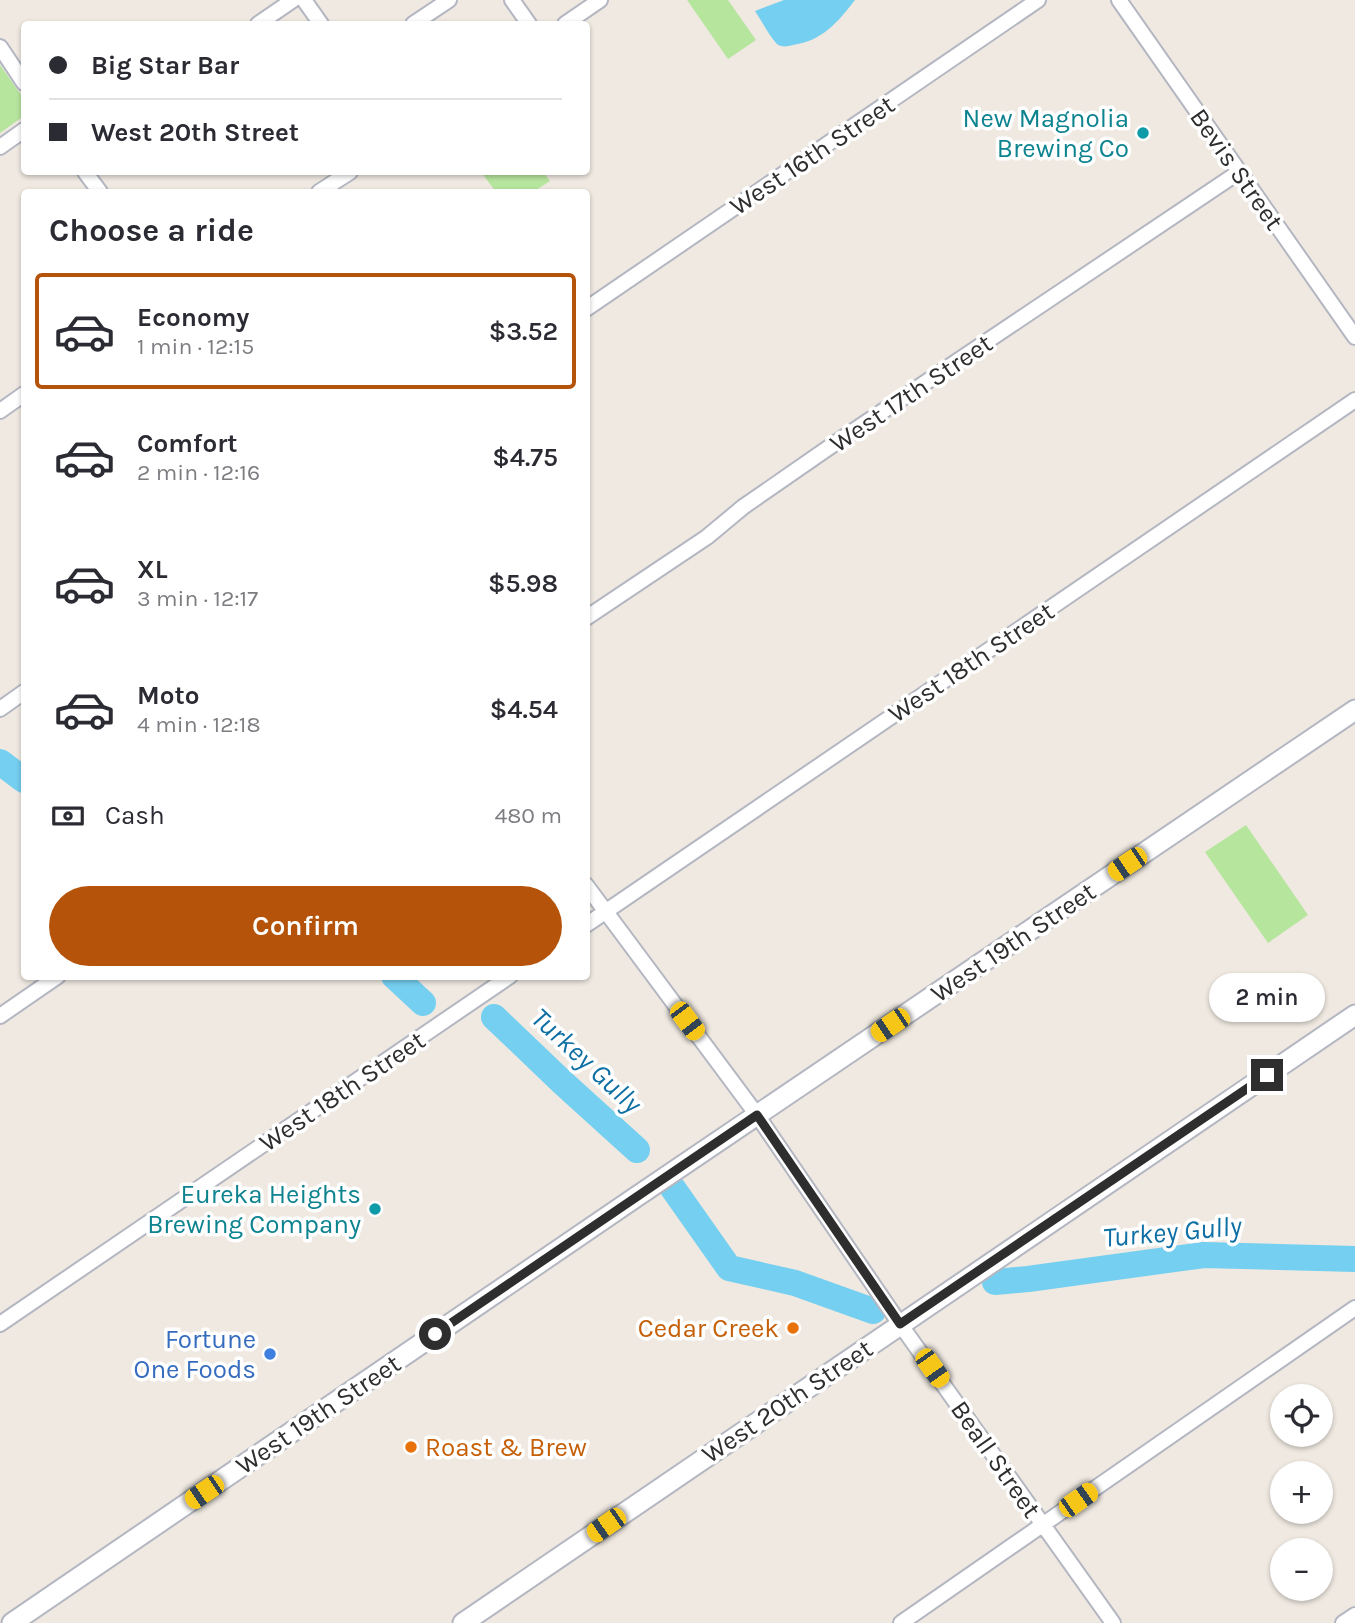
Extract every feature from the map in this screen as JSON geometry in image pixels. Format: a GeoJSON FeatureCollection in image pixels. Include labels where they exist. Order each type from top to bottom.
{"type":"FeatureCollection","features":[{"type":"Feature","properties":{"kind":"street"},"geometry":{"type":"LineString","coordinates":[[262,21],[293,0]]}},
{"type":"Feature","properties":{"kind":"street"},"geometry":{"type":"LineString","coordinates":[[304,0],[319,21]]}},
{"type":"Feature","properties":{"kind":"street"},"geometry":{"type":"LineString","coordinates":[[512,0],[527,21]]}},
{"type":"Feature","properties":{"kind":"street"},"geometry":{"type":"LineString","coordinates":[[569,21],[600,0]]}},
{"type":"Feature","properties":{"kind":"street","name":"West 16th Street"},"geometry":{"type":"LineString","coordinates":[[590,306],[1038,0]]}},
{"type":"Feature","properties":{"kind":"street","name":"Bevis Street"},"geometry":{"type":"LineString","coordinates":[[1119,0],[1355,337]]}},
{"type":"Feature","properties":{"kind":"street"},"geometry":{"type":"LineString","coordinates":[[417,21],[441,2]]}},
{"type":"Feature","properties":{"kind":"street"},"geometry":{"type":"LineString","coordinates":[[0,47],[21,78]]}},
{"type":"Feature","properties":{"kind":"street"},"geometry":{"type":"LineString","coordinates":[[0,147],[21,132]]}},
{"type":"Feature","properties":{"kind":"street","name":"West 17th Street"},"geometry":{"type":"LineString","coordinates":[[590,615],[707,537],[743,507],[831,446],[1239,172]]}},
{"type":"Feature","properties":{"kind":"street"},"geometry":{"type":"LineString","coordinates":[[324,189],[345,175]]}},
{"type":"Feature","properties":{"kind":"street"},"geometry":{"type":"LineString","coordinates":[[0,411],[21,396]]}},
{"type":"Feature","properties":{"kind":"street","name":"West 18th Street"},"geometry":{"type":"LineString","coordinates":[[590,922],[1355,400]]}},
{"type":"Feature","properties":{"kind":"street"},"geometry":{"type":"LineString","coordinates":[[0,709],[21,694]]}},
{"type":"Feature","properties":{"kind":"street","name":"West 19th Street"},"geometry":{"type":"LineString","coordinates":[[12,1623],[1355,710]]}},
{"type":"Feature","properties":{"kind":"street","name":"Beall Street"},"geometry":{"type":"LineString","coordinates":[[590,891],[757,1115],[900,1324],[1113,1623]]}},
{"type":"Feature","properties":{"kind":"street"},"geometry":{"type":"LineString","coordinates":[[0,1016],[52,980]]}},
{"type":"Feature","properties":{"kind":"street","name":"West 18th Street"},"geometry":{"type":"LineString","coordinates":[[0,1324],[504,980]]}},
{"type":"Feature","properties":{"kind":"street","name":"West 20th Street"},"geometry":{"type":"LineString","coordinates":[[463,1623],[1355,1015]]}},
{"type":"Feature","properties":{"kind":"street"},"geometry":{"type":"LineString","coordinates":[[901,1623],[1355,1308]]}},
{"type":"Feature","properties":{"kind":"street"},"geometry":{"type":"LineString","coordinates":[[1343,1623],[1355,1615]]}},
{"type":"Feature","properties":{"kind":"green space"},"geometry":{"type":"Polygon","coordinates":[[[687,0],[728,0],[756,40],[728,59],[687,0]]]}},
{"type":"Feature","properties":{"kind":"green space"},"geometry":{"type":"Polygon","coordinates":[[[0,65],[21,95],[21,118],[0,133],[0,65]]]}},
{"type":"Feature","properties":{"kind":"green space"},"geometry":{"type":"Polygon","coordinates":[[[483,175],[545,175],[550,181],[538,189],[494,189],[483,175]]]}},
{"type":"Feature","properties":{"kind":"green space"},"geometry":{"type":"Polygon","coordinates":[[[1246,825],[1308,915],[1268,943],[1205,852],[1246,825]]]}},
{"type":"Feature","properties":{"kind":"green space"},"geometry":{"type":"Polygon","coordinates":[[[388,980],[417,980],[431,1002],[416,1012],[388,980]]]}},
{"type":"Feature","properties":{"kind":"water"},"geometry":{"type":"Polygon","coordinates":[[[784,0],[855,0],[836,23],[821,35],[803,43],[785,46],[774,41],[755,11],[784,0]]]}},
{"type":"Feature","properties":{"kind":"waterway","name":"Turkey Gully"},"geometry":{"type":"LineString","coordinates":[[0,762],[21,778]]}},
{"type":"Feature","properties":{"kind":"waterway","name":"Turkey Gully"},"geometry":{"type":"LineString","coordinates":[[398,980],[423,1003]]}},
{"type":"Feature","properties":{"kind":"waterway","name":"Turkey Gully"},"geometry":{"type":"LineString","coordinates":[[494,1017],[637,1150]]}},
{"type":"Feature","properties":{"kind":"waterway","name":"Turkey Gully"},"geometry":{"type":"LineString","coordinates":[[672,1187],[729,1268],[795,1283],[873,1311]]}},
{"type":"Feature","properties":{"kind":"waterway","name":"Turkey Gully"},"geometry":{"type":"LineString","coordinates":[[995,1282],[1204,1255],[1355,1259]]}},
{"type":"Feature","properties":{"kind":"place","name":"New Magnolia Brewing Co"},"geometry":{"type":"Point","coordinates":[1143,133]}},
{"type":"Feature","properties":{"kind":"place","name":"Eureka Heights Brewing Company"},"geometry":{"type":"Point","coordinates":[375,1209]}},
{"type":"Feature","properties":{"kind":"place","name":"Cedar Creek"},"geometry":{"type":"Point","coordinates":[793,1328]}},
{"type":"Feature","properties":{"kind":"place","name":"Fortune One Foods"},"geometry":{"type":"Point","coordinates":[270,1354]}},
{"type":"Feature","properties":{"kind":"place","name":"Roast & Brew"},"geometry":{"type":"Point","coordinates":[411,1447]}},
{"type":"Feature","properties":{"kind":"route"},"geometry":{"type":"LineString","coordinates":[[435,1334],[757,1115],[900,1324],[1267,1075]]}}]}
